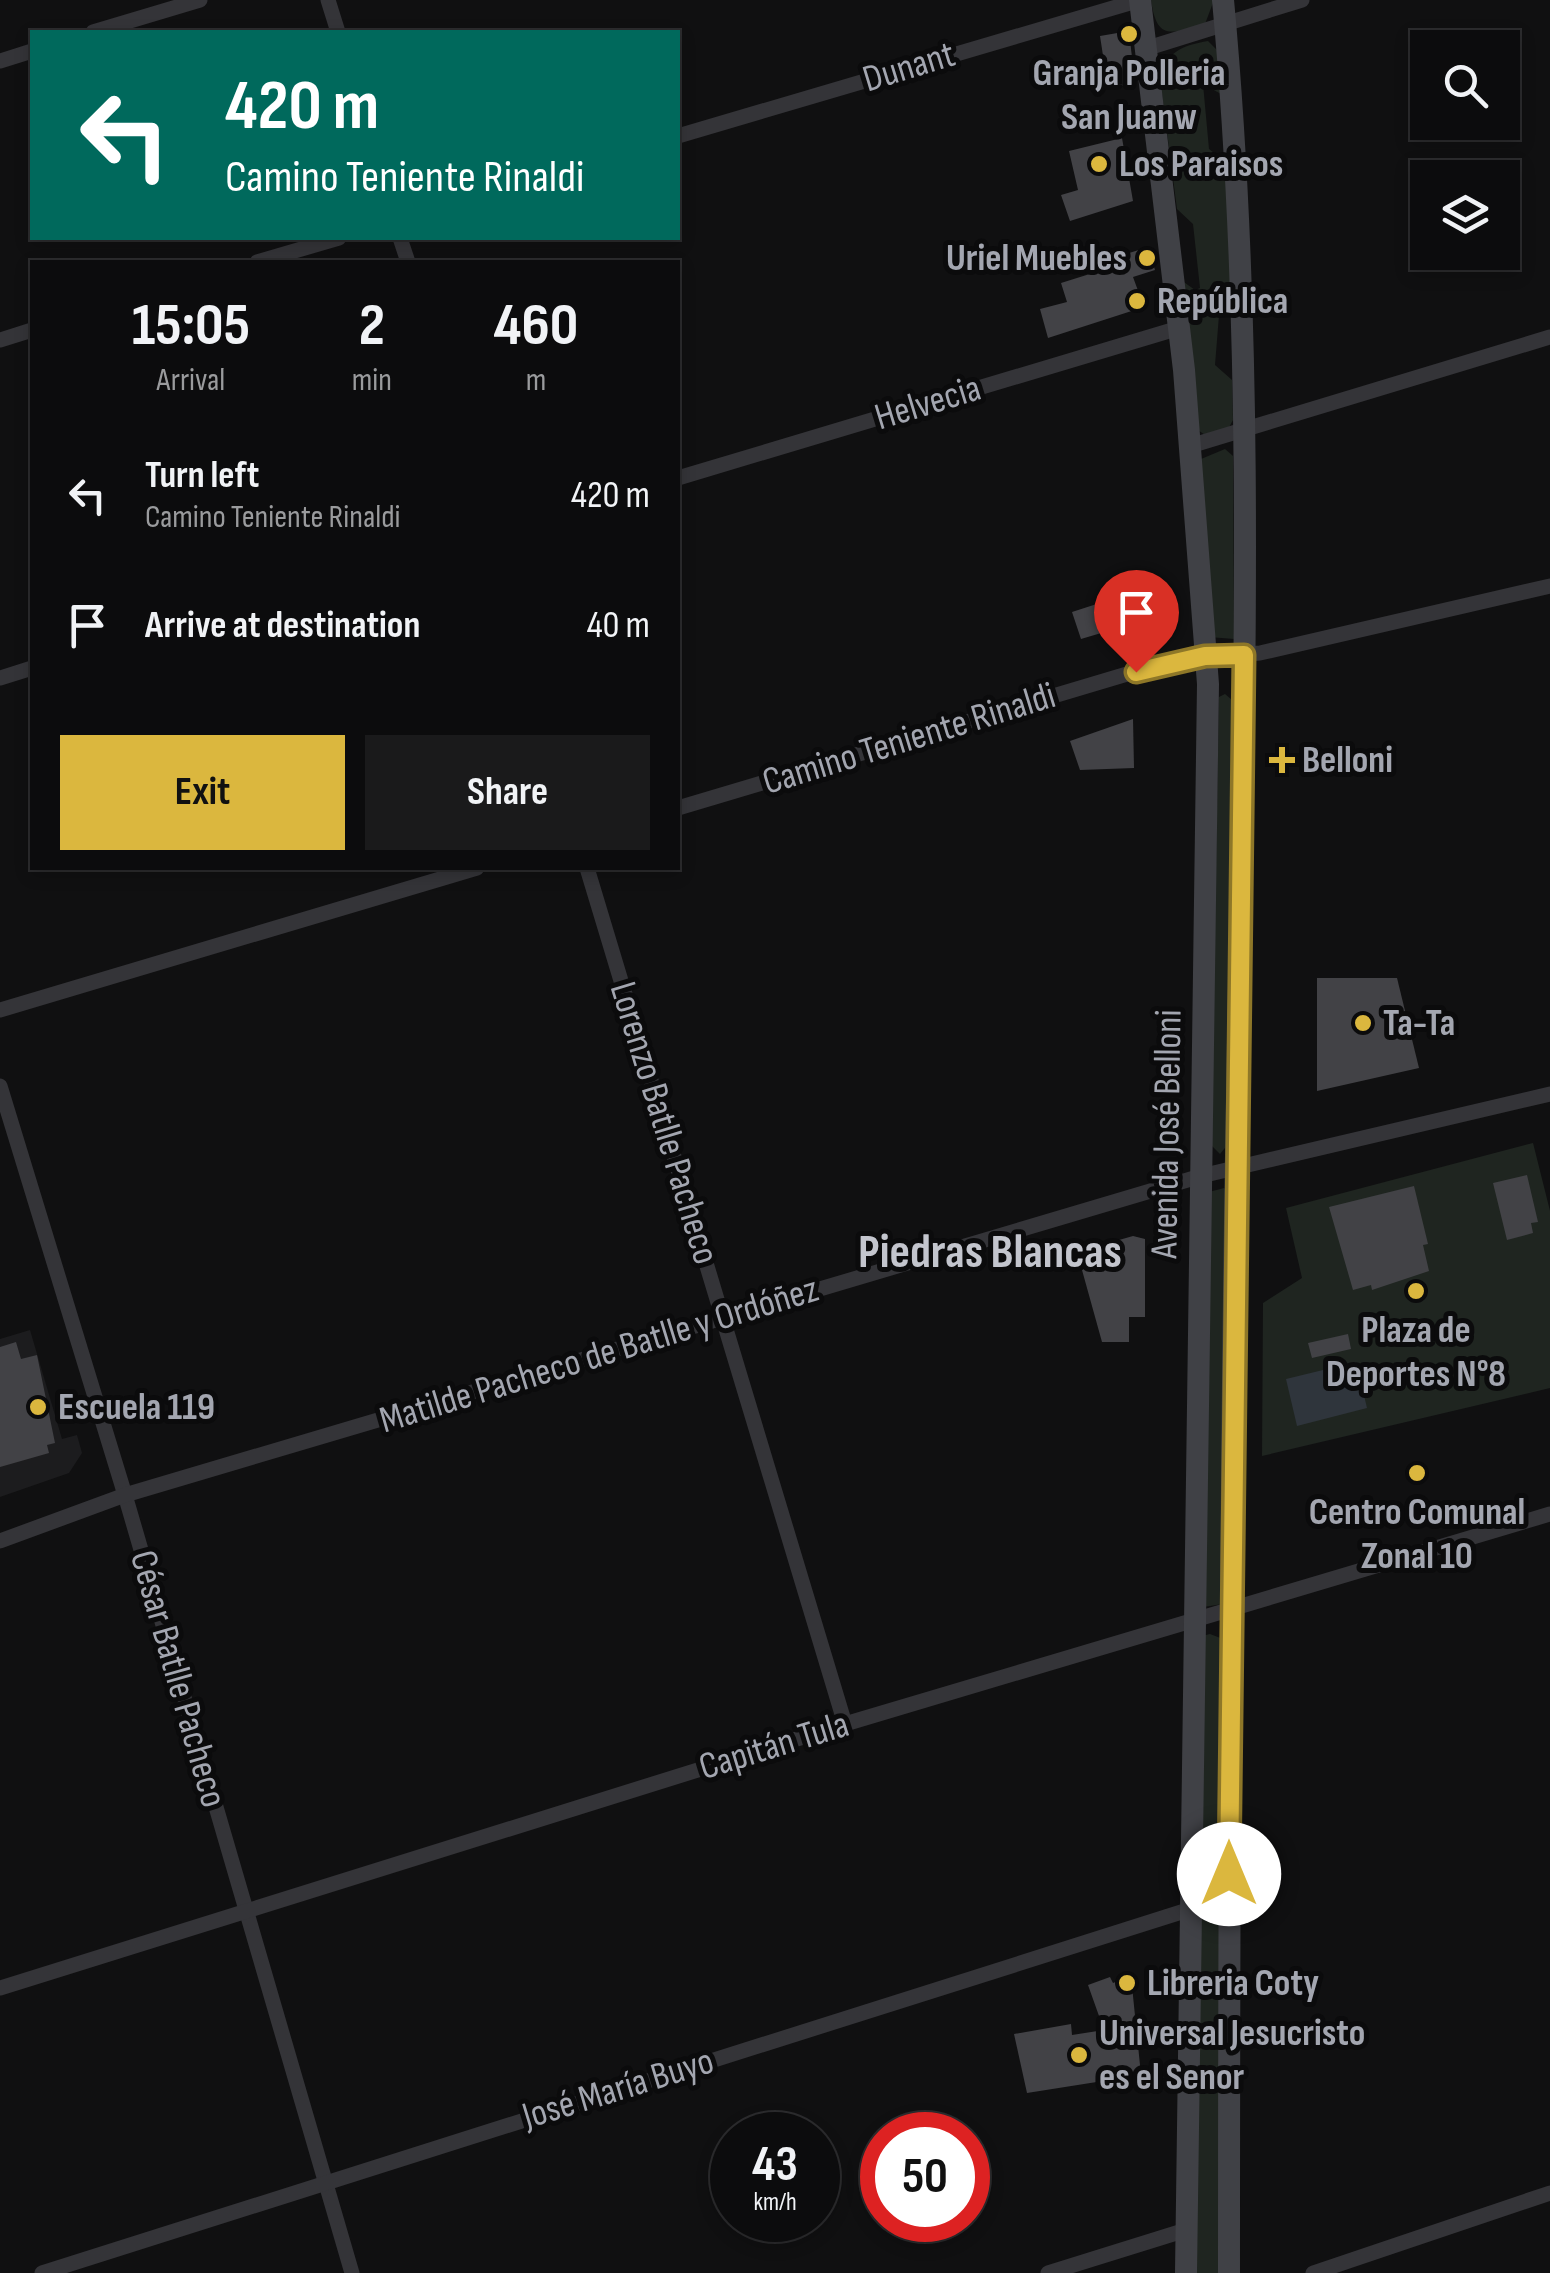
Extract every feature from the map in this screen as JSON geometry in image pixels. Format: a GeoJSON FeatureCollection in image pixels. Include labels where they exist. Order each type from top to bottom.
{"type":"FeatureCollection","features":[{"type":"Feature","properties":{"kind":"main road","name":"Avenida José Belloni"},"geometry":{"type":"LineString","coordinates":[[1140,0],[1179,328],[1205,656],[1194,1908],[1186,2273]]}},
{"type":"Feature","properties":{"kind":"main road","name":"Avenida José Belloni"},"geometry":{"type":"LineString","coordinates":[[1223,0],[1238,224],[1244,655],[1229,1611],[1229,2273]]}},
{"type":"Feature","properties":{"kind":"street"},"geometry":{"type":"LineString","coordinates":[[100,30],[200,0]]}},
{"type":"Feature","properties":{"kind":"street"},"geometry":{"type":"LineString","coordinates":[[328,0],[337,30]]}},
{"type":"Feature","properties":{"kind":"street","name":"Dunant"},"geometry":{"type":"LineString","coordinates":[[680,135],[1140,0]]}},
{"type":"Feature","properties":{"kind":"street"},"geometry":{"type":"LineString","coordinates":[[1148,48],[1302,0]]}},
{"type":"Feature","properties":{"kind":"street"},"geometry":{"type":"LineString","coordinates":[[0,61],[30,52]]}},
{"type":"Feature","properties":{"kind":"street"},"geometry":{"type":"LineString","coordinates":[[264,260],[332,240]]}},
{"type":"Feature","properties":{"kind":"street","name":"Helvecia"},"geometry":{"type":"LineString","coordinates":[[680,477],[1179,328]]}},
{"type":"Feature","properties":{"kind":"street"},"geometry":{"type":"LineString","coordinates":[[0,340],[30,331]]}},
{"type":"Feature","properties":{"kind":"street"},"geometry":{"type":"LineString","coordinates":[[1190,446],[1550,337]]}},
{"type":"Feature","properties":{"kind":"street","name":"Camino Teniente Rinaldi"},"geometry":{"type":"LineString","coordinates":[[680,807],[1155,666],[1205,656],[1244,655],[1550,586]]}},
{"type":"Feature","properties":{"kind":"street"},"geometry":{"type":"LineString","coordinates":[[0,678],[30,669]]}},
{"type":"Feature","properties":{"kind":"street"},"geometry":{"type":"LineString","coordinates":[[0,1010],[470,870]]}},
{"type":"Feature","properties":{"kind":"street","name":"Lorenzo Batlle Pacheco"},"geometry":{"type":"LineString","coordinates":[[588,870],[844,1724]]}},
{"type":"Feature","properties":{"kind":"street","name":"César Batlle Pacheco"},"geometry":{"type":"LineString","coordinates":[[0,1086],[125,1495],[352,2273]]}},
{"type":"Feature","properties":{"kind":"street","name":"Matilde Pacheco de Batlle y Ordóñez"},"geometry":{"type":"LineString","coordinates":[[0,1540],[125,1495],[1201,1176],[1550,1094]]}},
{"type":"Feature","properties":{"kind":"street","name":"Capitán Tula"},"geometry":{"type":"LineString","coordinates":[[0,1988],[844,1724],[1550,1514]]}},
{"type":"Feature","properties":{"kind":"street","name":"José María Buyo"},"geometry":{"type":"LineString","coordinates":[[42,2273],[76,2268],[324,2182],[1194,1908]]}},
{"type":"Feature","properties":{"kind":"street"},"geometry":{"type":"LineString","coordinates":[[1313,2273],[1550,2193]]}},
{"type":"Feature","properties":{"kind":"street"},"geometry":{"type":"LineString","coordinates":[[1048,2273],[1186,2230]]}},
{"type":"Feature","properties":{"kind":"shaded area"},"geometry":{"type":"Polygon","coordinates":[[[1151,0],[1214,0],[1205,24],[1168,31],[1157,23],[1151,0]]]}},
{"type":"Feature","properties":{"kind":"shaded area"},"geometry":{"type":"Polygon","coordinates":[[[1208,41],[1218,51],[1221,94],[1203,84],[1209,149],[1227,163],[1234,312],[1220,303],[1215,365],[1232,380],[1233,420],[1227,431],[1205,435],[1198,430],[1181,280],[1195,290],[1200,288],[1193,224],[1177,209],[1160,78],[1166,62],[1177,51],[1208,41]]]}},
{"type":"Feature","properties":{"kind":"shaded area"},"geometry":{"type":"Polygon","coordinates":[[[1225,449],[1233,456],[1234,639],[1209,637],[1201,459],[1225,449]]]}},
{"type":"Feature","properties":{"kind":"shaded area"},"geometry":{"type":"Polygon","coordinates":[[[1225,694],[1232,700],[1229,1143],[1220,1154],[1211,1145],[1219,697],[1225,694]]]}},
{"type":"Feature","properties":{"kind":"shaded area","name":"Plaza de Deportes N°8"},"geometry":{"type":"Polygon","coordinates":[[[1533,1143],[1550,1211],[1550,1388],[1262,1456],[1263,1303],[1302,1278],[1286,1208],[1533,1143]]]}},
{"type":"Feature","properties":{"kind":"shaded area"},"geometry":{"type":"Polygon","coordinates":[[[1224,1188],[1229,1191],[1223,1604],[1203,1607],[1209,1192],[1224,1188]]]}},
{"type":"Feature","properties":{"kind":"shaded area"},"geometry":{"type":"Polygon","coordinates":[[[30,1330],[62,1439],[77,1435],[82,1453],[69,1473],[0,1497],[0,1339],[30,1330]]]}},
{"type":"Feature","properties":{"kind":"shaded area"},"geometry":{"type":"Polygon","coordinates":[[[1356,1362],[1367,1408],[1297,1426],[1286,1379],[1356,1362]]]}},
{"type":"Feature","properties":{"kind":"shaded area"},"geometry":{"type":"Polygon","coordinates":[[[1210,1634],[1223,1639],[1218,2273],[1194,2273],[1202,1636],[1210,1634]]]}},
{"type":"Feature","properties":{"kind":"building"},"geometry":{"type":"Polygon","coordinates":[[[1129,31],[1135,84],[1108,88],[1100,36],[1129,31]]]}},
{"type":"Feature","properties":{"kind":"building"},"geometry":{"type":"Polygon","coordinates":[[[1122,138],[1133,201],[1070,221],[1061,195],[1078,190],[1069,151],[1122,138]]]}},
{"type":"Feature","properties":{"kind":"building"},"geometry":{"type":"Polygon","coordinates":[[[1148,247],[1155,270],[1133,277],[1144,307],[1048,338],[1040,309],[1067,302],[1061,283],[1128,262],[1126,254],[1148,247]]]}},
{"type":"Feature","properties":{"kind":"building"},"geometry":{"type":"Polygon","coordinates":[[[1143,589],[1158,631],[1113,646],[1108,631],[1081,639],[1072,612],[1143,589]]]}},
{"type":"Feature","properties":{"kind":"building"},"geometry":{"type":"Polygon","coordinates":[[[1133,719],[1134,768],[1080,770],[1070,741],[1133,719]]]}},
{"type":"Feature","properties":{"kind":"building","name":"Ta-Ta"},"geometry":{"type":"Polygon","coordinates":[[[1317,978],[1397,978],[1419,1068],[1317,1091],[1317,978]]]}},
{"type":"Feature","properties":{"kind":"building"},"geometry":{"type":"Polygon","coordinates":[[[1527,1175],[1538,1222],[1531,1223],[1533,1233],[1507,1240],[1493,1183],[1527,1175]]]}},
{"type":"Feature","properties":{"kind":"building"},"geometry":{"type":"Polygon","coordinates":[[[1414,1186],[1428,1244],[1423,1245],[1429,1271],[1372,1290],[1371,1285],[1353,1290],[1329,1207],[1414,1186]]]}},
{"type":"Feature","properties":{"kind":"building"},"geometry":{"type":"Polygon","coordinates":[[[1133,1236],[1145,1239],[1145,1317],[1129,1317],[1129,1342],[1102,1342],[1077,1252],[1133,1236]]]}},
{"type":"Feature","properties":{"kind":"building"},"geometry":{"type":"Polygon","coordinates":[[[1348,1334],[1351,1349],[1312,1358],[1308,1343],[1348,1334]]]}},
{"type":"Feature","properties":{"kind":"building"},"geometry":{"type":"Polygon","coordinates":[[[16,1342],[21,1359],[37,1355],[55,1443],[47,1445],[49,1453],[0,1467],[0,1347],[16,1342]]]}},
{"type":"Feature","properties":{"kind":"building","name":"Universal Jesucristo es el Senor"},"geometry":{"type":"Polygon","coordinates":[[[1131,1976],[1141,2075],[1027,2093],[1014,2034],[1071,2024],[1072,2035],[1104,2030],[1088,1985],[1110,1977],[1113,1983],[1131,1976]]]}},
{"type":"Feature","properties":{"kind":"place","name":"Granja Polleria San Juanw"},"geometry":{"type":"Point","coordinates":[1129,34]}},
{"type":"Feature","properties":{"kind":"place","name":"Los Paraisos"},"geometry":{"type":"Point","coordinates":[1099,164]}},
{"type":"Feature","properties":{"kind":"place","name":"Uriel Muebles"},"geometry":{"type":"Point","coordinates":[1147,258]}},
{"type":"Feature","properties":{"kind":"place","name":"República"},"geometry":{"type":"Point","coordinates":[1137,301]}},
{"type":"Feature","properties":{"kind":"place","name":"Belloni"},"geometry":{"type":"Point","coordinates":[1282,760]}},
{"type":"Feature","properties":{"kind":"place","name":"Ta-Ta"},"geometry":{"type":"Point","coordinates":[1363,1023]}},
{"type":"Feature","properties":{"kind":"place","name":"Plaza de Deportes N°8"},"geometry":{"type":"Point","coordinates":[1416,1291]}},
{"type":"Feature","properties":{"kind":"place","name":"Escuela 119"},"geometry":{"type":"Point","coordinates":[38,1407]}},
{"type":"Feature","properties":{"kind":"place","name":"Centro Comunal Zonal 10"},"geometry":{"type":"Point","coordinates":[1417,1473]}},
{"type":"Feature","properties":{"kind":"place","name":"Libreria Coty"},"geometry":{"type":"Point","coordinates":[1127,1983]}},
{"type":"Feature","properties":{"kind":"place","name":"Universal Jesucristo es el Senor"},"geometry":{"type":"Point","coordinates":[1079,2055]}},
{"type":"Feature","properties":{"kind":"district","name":"Piedras Blancas"},"geometry":{"type":"Point","coordinates":[990,1252]}},
{"type":"Feature","properties":{"kind":"route"},"geometry":{"type":"LineString","coordinates":[[1136,672],[1174,660],[1244,655],[1229,1611],[1229,1874]]}}]}
